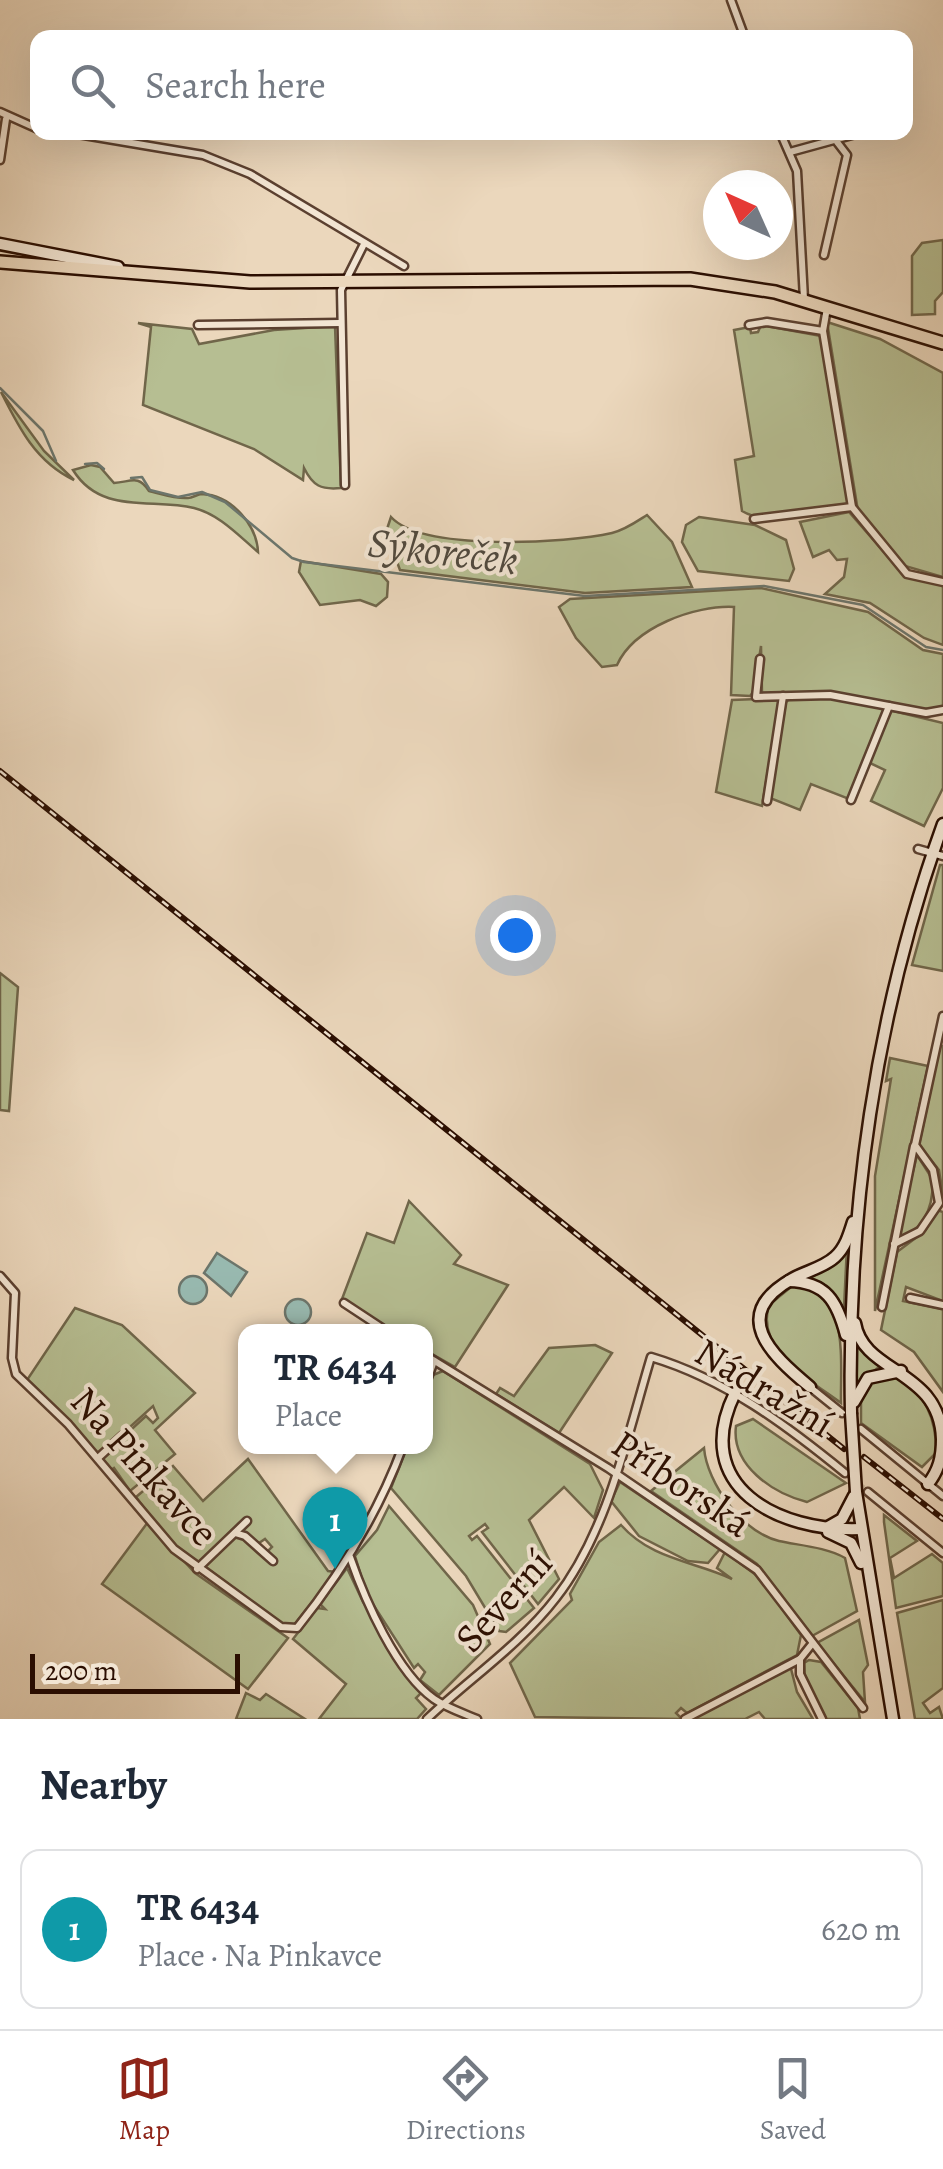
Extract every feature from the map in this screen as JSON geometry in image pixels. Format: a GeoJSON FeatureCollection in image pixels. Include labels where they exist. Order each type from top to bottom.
{"type":"FeatureCollection","features":[{"type":"Feature","properties":{"kind":"main road"},"geometry":{"type":"LineString","coordinates":[[0,244],[42,255],[208,279]]}},
{"type":"Feature","properties":{"kind":"main road"},"geometry":{"type":"LineString","coordinates":[[0,262],[208,279],[345,282],[690,278],[754,287],[943,342]]}},
{"type":"Feature","properties":{"kind":"main road"},"geometry":{"type":"LineString","coordinates":[[893,1719],[866,1574],[860,1529],[862,1492],[846,1413],[852,1297],[859,1202],[889,1014],[938,854],[943,824]]}},
{"type":"Feature","properties":{"kind":"main road"},"geometry":{"type":"LineString","coordinates":[[810,1387],[778,1360],[761,1333],[764,1302],[788,1282],[837,1254],[859,1202]]}},
{"type":"Feature","properties":{"kind":"main road"},"geometry":{"type":"LineString","coordinates":[[788,1282],[816,1285],[831,1296],[850,1348]]}},
{"type":"Feature","properties":{"kind":"main road"},"geometry":{"type":"LineString","coordinates":[[852,1297],[862,1344],[928,1396],[940,1427],[940,1461],[928,1484]]}},
{"type":"Feature","properties":{"kind":"main road"},"geometry":{"type":"LineString","coordinates":[[846,1413],[868,1378],[901,1371]]}},
{"type":"Feature","properties":{"kind":"main road"},"geometry":{"type":"LineString","coordinates":[[735,1393],[719,1435],[732,1474],[775,1514],[853,1545],[866,1574]]}},
{"type":"Feature","properties":{"kind":"main road"},"geometry":{"type":"LineString","coordinates":[[822,1530],[842,1519],[862,1492]]}},
{"type":"Feature","properties":{"kind":"main road"},"geometry":{"type":"LineString","coordinates":[[822,1530],[860,1529]]}},
{"type":"Feature","properties":{"kind":"street"},"geometry":{"type":"LineString","coordinates":[[731,0],[742,30]]}},
{"type":"Feature","properties":{"kind":"street"},"geometry":{"type":"LineString","coordinates":[[0,160],[3,115],[30,125]]}},
{"type":"Feature","properties":{"kind":"street"},"geometry":{"type":"LineString","coordinates":[[114,140],[204,155],[250,174],[363,246],[404,266]]}},
{"type":"Feature","properties":{"kind":"street"},"geometry":{"type":"LineString","coordinates":[[784,140],[797,171],[804,300]]}},
{"type":"Feature","properties":{"kind":"street"},"geometry":{"type":"LineString","coordinates":[[790,152],[842,140]]}},
{"type":"Feature","properties":{"kind":"street"},"geometry":{"type":"LineString","coordinates":[[824,255],[847,154],[837,142]]}},
{"type":"Feature","properties":{"kind":"street"},"geometry":{"type":"LineString","coordinates":[[345,485],[346,416],[340,322],[345,282],[363,246]]}},
{"type":"Feature","properties":{"kind":"street"},"geometry":{"type":"LineString","coordinates":[[827,306],[824,331],[852,507],[907,574],[943,582]]}},
{"type":"Feature","properties":{"kind":"street"},"geometry":{"type":"LineString","coordinates":[[198,325],[340,322]]}},
{"type":"Feature","properties":{"kind":"street"},"geometry":{"type":"LineString","coordinates":[[749,326],[767,322],[824,331]]}},
{"type":"Feature","properties":{"kind":"street"},"geometry":{"type":"LineString","coordinates":[[754,519],[852,507]]}},
{"type":"Feature","properties":{"kind":"street"},"geometry":{"type":"LineString","coordinates":[[760,659],[756,697],[830,695],[926,714],[943,710]]}},
{"type":"Feature","properties":{"kind":"street"},"geometry":{"type":"LineString","coordinates":[[766,801],[783,696]]}},
{"type":"Feature","properties":{"kind":"street"},"geometry":{"type":"LineString","coordinates":[[851,800],[888,706]]}},
{"type":"Feature","properties":{"kind":"street"},"geometry":{"type":"LineString","coordinates":[[918,848],[938,854]]}},
{"type":"Feature","properties":{"kind":"street"},"geometry":{"type":"LineString","coordinates":[[882,1307],[943,1016]]}},
{"type":"Feature","properties":{"kind":"street"},"geometry":{"type":"LineString","coordinates":[[894,1244],[920,1231],[941,1203],[933,1170],[915,1145]]}},
{"type":"Feature","properties":{"kind":"street","name":"Na Pinkavce"},"geometry":{"type":"LineString","coordinates":[[0,1276],[15,1293],[12,1358],[16,1374],[98,1458],[174,1549],[197,1569],[290,1630],[308,1615],[349,1556],[383,1498],[400,1454]]}},
{"type":"Feature","properties":{"kind":"street"},"geometry":{"type":"LineString","coordinates":[[910,1298],[943,1305]]}},
{"type":"Feature","properties":{"kind":"street"},"geometry":{"type":"LineString","coordinates":[[344,1303],[376,1324]]}},
{"type":"Feature","properties":{"kind":"street","name":"Nádražní"},"geometry":{"type":"LineString","coordinates":[[651,1357],[735,1393],[846,1473]]}},
{"type":"Feature","properties":{"kind":"street","name":"Severní"},"geometry":{"type":"LineString","coordinates":[[427,1719],[508,1648],[551,1604],[576,1566],[598,1522],[651,1357]]}},
{"type":"Feature","properties":{"kind":"street","name":"Příborská"},"geometry":{"type":"LineString","coordinates":[[434,1361],[614,1472],[757,1570],[863,1708]]}},
{"type":"Feature","properties":{"kind":"street"},"geometry":{"type":"LineString","coordinates":[[810,1387],[846,1413]]}},
{"type":"Feature","properties":{"kind":"street"},"geometry":{"type":"LineString","coordinates":[[862,1429],[943,1496]]}},
{"type":"Feature","properties":{"kind":"street"},"geometry":{"type":"LineString","coordinates":[[98,1458],[122,1436]]}},
{"type":"Feature","properties":{"kind":"street"},"geometry":{"type":"LineString","coordinates":[[862,1492],[943,1553]]}},
{"type":"Feature","properties":{"kind":"street"},"geometry":{"type":"LineString","coordinates":[[197,1569],[247,1521]]}},
{"type":"Feature","properties":{"kind":"street"},"geometry":{"type":"LineString","coordinates":[[233,1534],[245,1536],[272,1561]]}},
{"type":"Feature","properties":{"kind":"street"},"geometry":{"type":"LineString","coordinates":[[349,1556],[366,1604],[419,1684],[444,1704]]}},
{"type":"Feature","properties":{"kind":"street"},"geometry":{"type":"LineString","coordinates":[[686,1719],[800,1659],[812,1644]]}},
{"type":"Feature","properties":{"kind":"street"},"geometry":{"type":"LineString","coordinates":[[800,1659],[800,1674],[822,1719]]}},
{"type":"Feature","properties":{"kind":"street","name":"Severní"},"geometry":{"type":"LineString","coordinates":[[444,1704],[478,1719]]}},
{"type":"Feature","properties":{"kind":"green space"},"geometry":{"type":"Polygon","coordinates":[[[943,240],[943,292],[935,301],[935,314],[912,315],[912,256],[922,243],[943,240]]]}},
{"type":"Feature","properties":{"kind":"green space"},"geometry":{"type":"Polygon","coordinates":[[[827,322],[880,339],[943,373],[943,577],[905,566],[858,511],[827,322]]]}},
{"type":"Feature","properties":{"kind":"green space"},"geometry":{"type":"Polygon","coordinates":[[[138,323],[192,329],[199,344],[274,330],[335,326],[341,488],[318,486],[304,468],[303,480],[254,449],[143,405],[151,327],[138,323]]]}},
{"type":"Feature","properties":{"kind":"green space"},"geometry":{"type":"Polygon","coordinates":[[[761,325],[821,336],[848,504],[780,518],[742,511],[735,460],[754,456],[734,330],[750,327],[751,333],[758,332],[761,325]]]}},
{"type":"Feature","properties":{"kind":"green space"},"geometry":{"type":"Polygon","coordinates":[[[1,392],[44,451],[74,480],[39,454],[1,392]]]}},
{"type":"Feature","properties":{"kind":"green space"},"geometry":{"type":"Polygon","coordinates":[[[100,467],[114,483],[138,481],[149,491],[168,496],[188,498],[202,494],[223,500],[248,522],[258,552],[203,511],[128,502],[98,494],[73,470],[100,467]]]}},
{"type":"Feature","properties":{"kind":"green space"},"geometry":{"type":"Polygon","coordinates":[[[849,512],[903,574],[943,584],[943,645],[924,638],[870,603],[825,594],[844,577],[847,559],[837,560],[829,550],[813,557],[800,522],[849,512]]]}},
{"type":"Feature","properties":{"kind":"green space"},"geometry":{"type":"Polygon","coordinates":[[[647,515],[672,542],[692,587],[585,593],[400,570],[386,532],[391,517],[408,528],[433,536],[497,542],[563,540],[617,532],[647,515]]]}},
{"type":"Feature","properties":{"kind":"green space"},"geometry":{"type":"Polygon","coordinates":[[[699,517],[755,525],[786,540],[794,569],[789,581],[698,571],[682,542],[686,525],[699,517]]]}},
{"type":"Feature","properties":{"kind":"green space"},"geometry":{"type":"Polygon","coordinates":[[[301,561],[381,574],[388,582],[387,597],[376,606],[360,600],[320,605],[299,572],[301,561]]]}},
{"type":"Feature","properties":{"kind":"green space"},"geometry":{"type":"Polygon","coordinates":[[[761,588],[868,612],[923,650],[943,654],[943,707],[923,711],[829,693],[762,693],[761,646],[754,691],[750,696],[731,695],[734,607],[702,610],[667,621],[637,640],[617,665],[602,667],[576,638],[559,607],[570,599],[761,588]]]}},
{"type":"Feature","properties":{"kind":"green space"},"geometry":{"type":"Polygon","coordinates":[[[780,698],[762,806],[716,792],[732,700],[780,698]]]}},
{"type":"Feature","properties":{"kind":"green space"},"geometry":{"type":"Polygon","coordinates":[[[790,698],[844,699],[885,707],[849,799],[811,784],[800,810],[770,798],[786,702],[790,698]]]}},
{"type":"Feature","properties":{"kind":"green space"},"geometry":{"type":"Polygon","coordinates":[[[889,710],[943,723],[943,788],[924,826],[871,801],[885,770],[868,762],[889,710]]]}},
{"type":"Feature","properties":{"kind":"green space"},"geometry":{"type":"Polygon","coordinates":[[[943,865],[943,971],[912,965],[943,865]]]}},
{"type":"Feature","properties":{"kind":"green space"},"geometry":{"type":"Polygon","coordinates":[[[0,973],[18,987],[9,1111],[0,1110],[0,973]]]}},
{"type":"Feature","properties":{"kind":"green space"},"geometry":{"type":"Polygon","coordinates":[[[940,1046],[943,1199],[939,1170],[919,1145],[940,1046]]]}},
{"type":"Feature","properties":{"kind":"green space"},"geometry":{"type":"Polygon","coordinates":[[[890,1058],[928,1066],[875,1311],[875,1176],[891,1079],[886,1081],[890,1058]]]}},
{"type":"Feature","properties":{"kind":"green space"},"geometry":{"type":"Polygon","coordinates":[[[917,1155],[933,1180],[931,1199],[921,1224],[897,1238],[917,1155]]]}},
{"type":"Feature","properties":{"kind":"green space"},"geometry":{"type":"Polygon","coordinates":[[[409,1201],[461,1255],[454,1264],[508,1285],[455,1367],[433,1355],[433,1324],[383,1324],[342,1299],[367,1233],[394,1243],[409,1201]]]}},
{"type":"Feature","properties":{"kind":"green space"},"geometry":{"type":"Polygon","coordinates":[[[937,1210],[943,1212],[943,1301],[906,1287],[903,1301],[943,1309],[943,1392],[914,1352],[881,1330],[897,1252],[925,1231],[937,1210]]]}},
{"type":"Feature","properties":{"kind":"green space"},"geometry":{"type":"Polygon","coordinates":[[[847,1246],[844,1308],[827,1286],[806,1278],[847,1246]]]}},
{"type":"Feature","properties":{"kind":"green space"},"geometry":{"type":"Polygon","coordinates":[[[791,1287],[810,1288],[824,1297],[833,1311],[841,1348],[841,1403],[788,1362],[770,1336],[769,1305],[791,1287]]]}},
{"type":"Feature","properties":{"kind":"green space"},"geometry":{"type":"Polygon","coordinates":[[[75,1308],[122,1325],[195,1393],[155,1430],[175,1454],[130,1491],[114,1468],[111,1470],[100,1458],[146,1416],[153,1423],[158,1418],[153,1406],[98,1456],[27,1380],[75,1308]]]}},
{"type":"Feature","properties":{"kind":"green space"},"geometry":{"type":"Polygon","coordinates":[[[855,1344],[883,1364],[858,1383],[856,1383],[855,1344]]]}},
{"type":"Feature","properties":{"kind":"green space"},"geometry":{"type":"Polygon","coordinates":[[[595,1345],[612,1353],[559,1433],[496,1394],[500,1388],[514,1396],[549,1348],[595,1345]]]}},
{"type":"Feature","properties":{"kind":"green space"},"geometry":{"type":"Polygon","coordinates":[[[443,1371],[590,1464],[603,1490],[594,1518],[564,1487],[529,1520],[559,1579],[538,1604],[482,1532],[488,1528],[485,1524],[469,1536],[472,1540],[477,1536],[534,1608],[506,1632],[499,1631],[466,1576],[391,1488],[404,1454],[433,1454],[433,1375],[443,1371]]]}},
{"type":"Feature","properties":{"kind":"green space"},"geometry":{"type":"Polygon","coordinates":[[[898,1375],[923,1399],[932,1419],[936,1453],[922,1467],[861,1423],[861,1397],[870,1381],[898,1375]]]}},
{"type":"Feature","properties":{"kind":"green space"},"geometry":{"type":"Polygon","coordinates":[[[753,1419],[846,1483],[807,1502],[768,1484],[747,1465],[736,1440],[736,1426],[753,1419]]]}},
{"type":"Feature","properties":{"kind":"green space"},"geometry":{"type":"Polygon","coordinates":[[[704,1448],[719,1490],[752,1528],[779,1541],[845,1558],[857,1611],[812,1636],[757,1564],[651,1491],[704,1448]]]}},
{"type":"Feature","properties":{"kind":"green space"},"geometry":{"type":"Polygon","coordinates":[[[248,1459],[328,1571],[336,1572],[294,1625],[281,1624],[204,1566],[237,1535],[267,1552],[272,1547],[265,1539],[259,1543],[240,1530],[248,1517],[197,1565],[165,1536],[136,1497],[173,1466],[203,1501],[248,1459]]]}},
{"type":"Feature","properties":{"kind":"green space"},"geometry":{"type":"Polygon","coordinates":[[[620,1482],[720,1549],[708,1563],[688,1561],[639,1536],[611,1501],[620,1482]]]}},
{"type":"Feature","properties":{"kind":"green space"},"geometry":{"type":"Polygon","coordinates":[[[389,1506],[473,1605],[490,1644],[439,1695],[420,1680],[425,1672],[418,1664],[414,1668],[367,1595],[355,1556],[377,1530],[389,1506]]]}},
{"type":"Feature","properties":{"kind":"green space"},"geometry":{"type":"Polygon","coordinates":[[[884,1515],[917,1541],[890,1558],[894,1578],[932,1554],[943,1563],[943,1596],[896,1608],[884,1515]]]}},
{"type":"Feature","properties":{"kind":"green space"},"geometry":{"type":"Polygon","coordinates":[[[148,1522],[195,1573],[288,1638],[248,1689],[102,1584],[148,1522]]]}},
{"type":"Feature","properties":{"kind":"green space"},"geometry":{"type":"Polygon","coordinates":[[[621,1525],[660,1553],[732,1579],[717,1568],[725,1552],[760,1578],[801,1635],[797,1655],[687,1713],[681,1708],[676,1713],[682,1719],[535,1717],[510,1663],[572,1600],[570,1594],[599,1542],[621,1525]]]}},
{"type":"Feature","properties":{"kind":"green space"},"geometry":{"type":"Polygon","coordinates":[[[347,1568],[363,1602],[422,1692],[416,1698],[426,1709],[417,1719],[319,1719],[346,1684],[293,1639],[317,1608],[325,1609],[320,1604],[347,1568]]]}},
{"type":"Feature","properties":{"kind":"green space"},"geometry":{"type":"Polygon","coordinates":[[[943,1600],[943,1688],[923,1703],[930,1713],[939,1707],[943,1719],[915,1719],[897,1613],[943,1600]]]}},
{"type":"Feature","properties":{"kind":"green space"},"geometry":{"type":"Polygon","coordinates":[[[859,1620],[868,1665],[863,1672],[865,1702],[817,1643],[859,1620]]]}},
{"type":"Feature","properties":{"kind":"green space"},"geometry":{"type":"Polygon","coordinates":[[[821,1662],[858,1708],[860,1719],[825,1719],[805,1681],[804,1663],[821,1662]]]}},
{"type":"Feature","properties":{"kind":"green space"},"geometry":{"type":"Polygon","coordinates":[[[790,1665],[797,1692],[813,1719],[765,1719],[759,1712],[745,1719],[690,1719],[790,1665]]]}},
{"type":"Feature","properties":{"kind":"green space"},"geometry":{"type":"Polygon","coordinates":[[[246,1693],[260,1700],[266,1694],[305,1719],[236,1719],[246,1693]]]}},
{"type":"Feature","properties":{"kind":"water"},"geometry":{"type":"Polygon","coordinates":[[[217,1253],[247,1272],[231,1296],[204,1273],[217,1253]]]}},
{"type":"Feature","properties":{"kind":"water"},"geometry":{"type":"Polygon","coordinates":[[[193,1276],[203,1280],[207,1290],[203,1300],[193,1304],[183,1300],[179,1290],[183,1280],[193,1276]]]}},
{"type":"Feature","properties":{"kind":"water"},"geometry":{"type":"Polygon","coordinates":[[[303,1300],[310,1307],[308,1322],[288,1322],[288,1302],[303,1300]]]}},
{"type":"Feature","properties":{"kind":"waterway","name":"Sýkoreček"},"geometry":{"type":"LineString","coordinates":[[0,388],[43,431],[56,461]]}},
{"type":"Feature","properties":{"kind":"waterway","name":"Sýkoreček"},"geometry":{"type":"LineString","coordinates":[[85,464],[97,463],[104,469]]}},
{"type":"Feature","properties":{"kind":"waterway","name":"Sýkoreček"},"geometry":{"type":"LineString","coordinates":[[131,478],[142,477],[150,490],[178,497],[202,492],[225,502],[292,558],[304,562],[585,596],[764,586],[863,605],[926,647],[943,650]]}},
{"type":"Feature","properties":{"kind":"tunnel"},"geometry":{"type":"LineString","coordinates":[[845,1473],[868,1492]]}},
{"type":"Feature","properties":{"kind":"railway"},"geometry":{"type":"LineString","coordinates":[[0,771],[844,1449]]}},
{"type":"Feature","properties":{"kind":"railway"},"geometry":{"type":"LineString","coordinates":[[864,1457],[943,1519]]}},
{"type":"Feature","properties":{"kind":"place","name":"TR 6434"},"geometry":{"type":"Point","coordinates":[335,1569]}}]}
